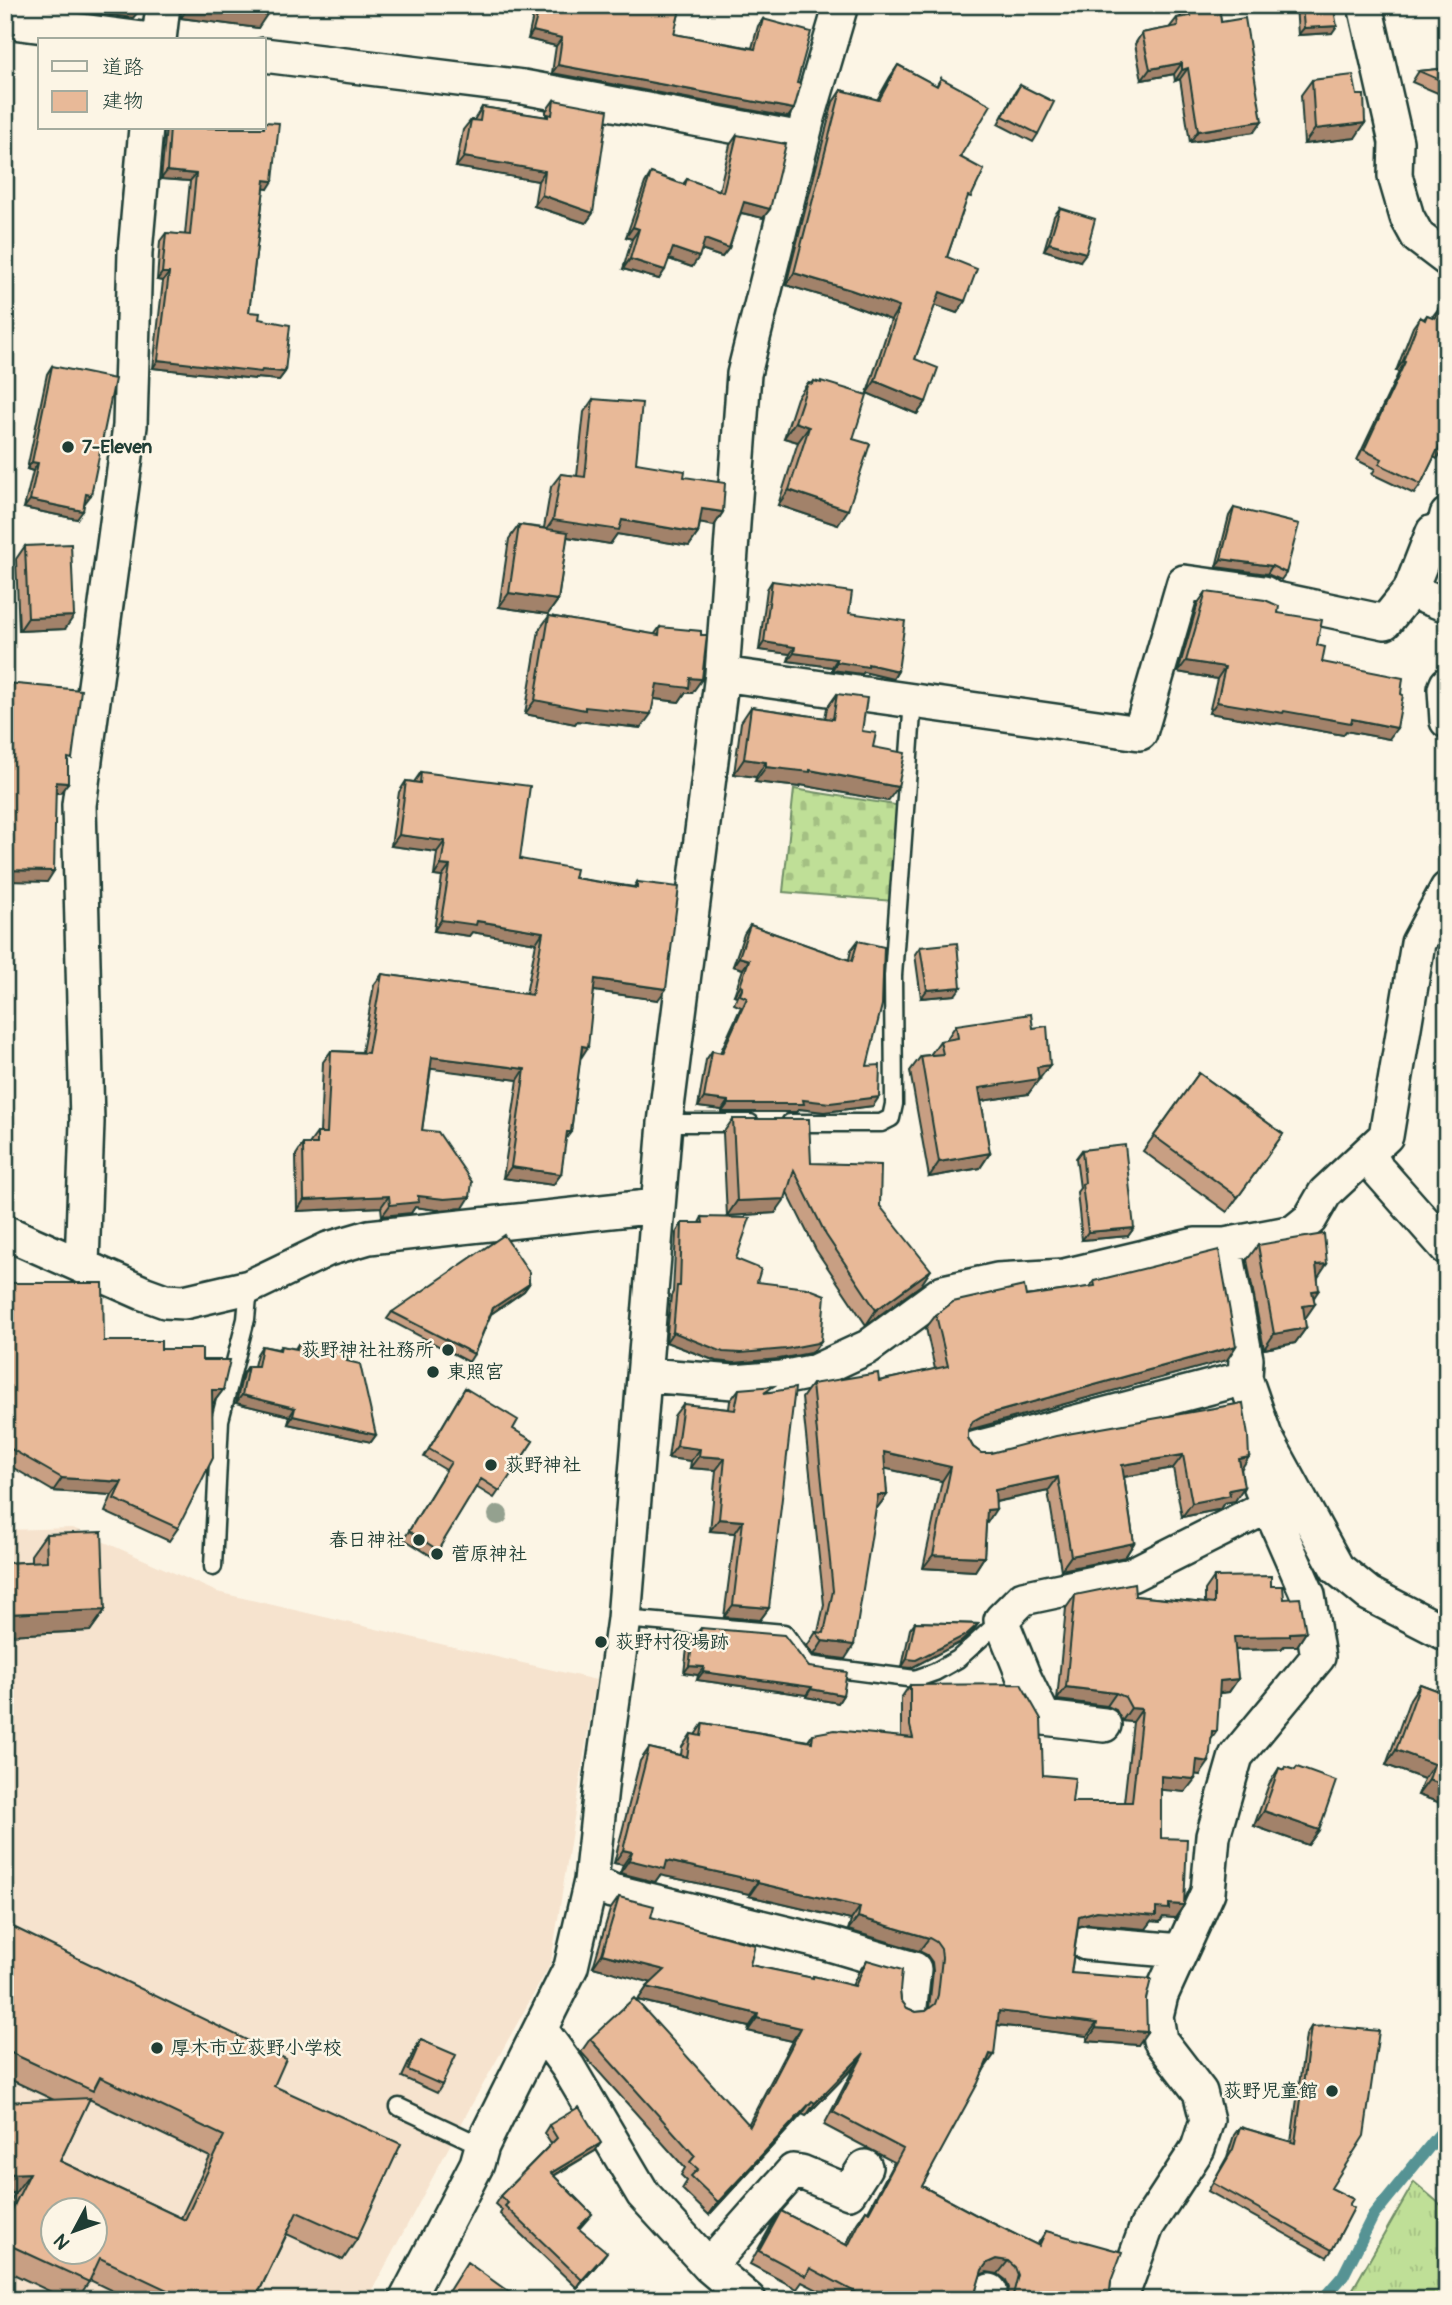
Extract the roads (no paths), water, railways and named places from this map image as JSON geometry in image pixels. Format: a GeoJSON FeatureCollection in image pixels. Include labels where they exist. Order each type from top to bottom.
{"type":"FeatureCollection","features":[{"type":"Feature","properties":{"kind":"street"},"geometry":{"type":"LineString","coordinates":[[159,38],[163,5]]}},
{"type":"Feature","properties":{"kind":"street"},"geometry":{"type":"LineString","coordinates":[[406,2300],[477,2164],[482,2146],[571,1966],[591,1881],[601,1778],[624,1619],[665,1124],[722,674],[744,374],[802,139],[841,5]]}},
{"type":"Feature","properties":{"kind":"street"},"geometry":{"type":"LineString","coordinates":[[1365,5],[1396,142],[1395,176],[1406,217],[1418,237],[1447,259]]}},
{"type":"Feature","properties":{"kind":"street"},"geometry":{"type":"LineString","coordinates":[[5,21],[136,38]]}},
{"type":"Feature","properties":{"kind":"street"},"geometry":{"type":"LineString","coordinates":[[266,55],[523,87],[802,139]]}},
{"type":"Feature","properties":{"kind":"street"},"geometry":{"type":"LineString","coordinates":[[82,1264],[87,1122],[79,805],[130,426],[135,251],[146,130]]}},
{"type":"Feature","properties":{"kind":"street"},"geometry":{"type":"LineString","coordinates":[[722,674],[1140,733],[1184,582],[1264,593],[1271,598],[1385,622],[1410,591],[1433,532],[1443,530],[1447,515]]}},
{"type":"Feature","properties":{"kind":"street"},"geometry":{"type":"LineString","coordinates":[[1410,591],[1447,605]]}},
{"type":"Feature","properties":{"kind":"street"},"geometry":{"type":"LineString","coordinates":[[1447,684],[1447,721]]}},
{"type":"Feature","properties":{"kind":"street"},"geometry":{"type":"LineString","coordinates":[[646,1375],[734,1381],[782,1378],[816,1371],[868,1347],[943,1292],[997,1280],[1065,1276],[1195,1245],[1225,1245],[1294,1232],[1310,1219],[1325,1193],[1348,1169],[1369,1154],[1386,1136],[1418,943],[1447,889]]}},
{"type":"Feature","properties":{"kind":"street"},"geometry":{"type":"LineString","coordinates":[[1369,1154],[1378,1170],[1447,1248]]}},
{"type":"Feature","properties":{"kind":"street"},"geometry":{"type":"LineString","coordinates":[[5,1232],[143,1293],[165,1301],[184,1302],[249,1287],[328,1249],[369,1237],[657,1206]]}},
{"type":"Feature","properties":{"kind":"street"},"geometry":{"type":"LineString","coordinates":[[1225,1245],[1246,1359],[1245,1378],[1265,1436],[1337,1568],[1369,1594],[1447,1634]]}},
{"type":"Feature","properties":{"kind":"street"},"geometry":{"type":"LineString","coordinates":[[977,1448],[1245,1378]]}},
{"type":"Feature","properties":{"kind":"street"},"geometry":{"type":"LineString","coordinates":[[1120,2300],[1147,2227],[1198,2148],[1207,2120],[1200,2092],[1160,2040],[1156,2016],[1161,1995],[1208,1892],[1213,1836],[1236,1756],[1318,1657],[1308,1595],[1261,1488],[1257,1452],[1265,1436]]}},
{"type":"Feature","properties":{"kind":"street"},"geometry":{"type":"LineString","coordinates":[[1104,1725],[1044,1718],[1001,1620],[1023,1598],[1131,1575],[1268,1506]]}},
{"type":"Feature","properties":{"kind":"street"},"geometry":{"type":"LineString","coordinates":[[591,1881],[612,1891],[826,1943],[916,1954],[910,2006]]}},
{"type":"Feature","properties":{"kind":"street"},"geometry":{"type":"LineString","coordinates":[[1086,1943],[1181,1951]]}},
{"type":"Feature","properties":{"kind":"street"},"geometry":{"type":"LineString","coordinates":[[541,2030],[568,2067],[643,2194],[709,2266],[749,2300]]}},
{"type":"Feature","properties":{"kind":"street"},"geometry":{"type":"LineString","coordinates":[[709,2266],[793,2171],[852,2191]]}},
{"type":"Feature","properties":{"kind":"lane"},"geometry":{"type":"LineString","coordinates":[[665,1124],[881,1123],[891,1118],[894,1104],[893,976],[913,700]]}},
{"type":"Feature","properties":{"kind":"lane"},"geometry":{"type":"LineString","coordinates":[[213,1567],[220,1420],[246,1319],[249,1287]]}},
{"type":"Feature","properties":{"kind":"lane"},"geometry":{"type":"LineString","coordinates":[[624,1619],[784,1633],[808,1665],[915,1679],[958,1659],[1001,1620]]}},
{"type":"Feature","properties":{"kind":"lane"},"geometry":{"type":"LineString","coordinates":[[400,2107],[482,2146]]}},
{"type":"Feature","properties":{"kind":"waterway"},"geometry":{"type":"LineString","coordinates":[[1322,2300],[1343,2276],[1373,2216],[1447,2125]]}},
{"type":"Feature","properties":{"kind":"place","name":"7-Eleven"},"geometry":{"type":"Point","coordinates":[68,447]}},
{"type":"Feature","properties":{"kind":"place","name":"荻野神社社務所"},"geometry":{"type":"Point","coordinates":[448,1350]}},
{"type":"Feature","properties":{"kind":"place","name":"東照宮"},"geometry":{"type":"Point","coordinates":[433,1372]}},
{"type":"Feature","properties":{"kind":"place","name":"荻野神社"},"geometry":{"type":"Point","coordinates":[491,1465]}},
{"type":"Feature","properties":{"kind":"place","name":"春日神社"},"geometry":{"type":"Point","coordinates":[419,1540]}},
{"type":"Feature","properties":{"kind":"place","name":"菅原神社"},"geometry":{"type":"Point","coordinates":[437,1554]}},
{"type":"Feature","properties":{"kind":"place","name":"荻野村役場跡"},"geometry":{"type":"Point","coordinates":[601,1642]}},
{"type":"Feature","properties":{"kind":"place","name":"厚木市立荻野小学校"},"geometry":{"type":"Point","coordinates":[157,2048]}},
{"type":"Feature","properties":{"kind":"place","name":"荻野児童館"},"geometry":{"type":"Point","coordinates":[1332,2091]}}]}
